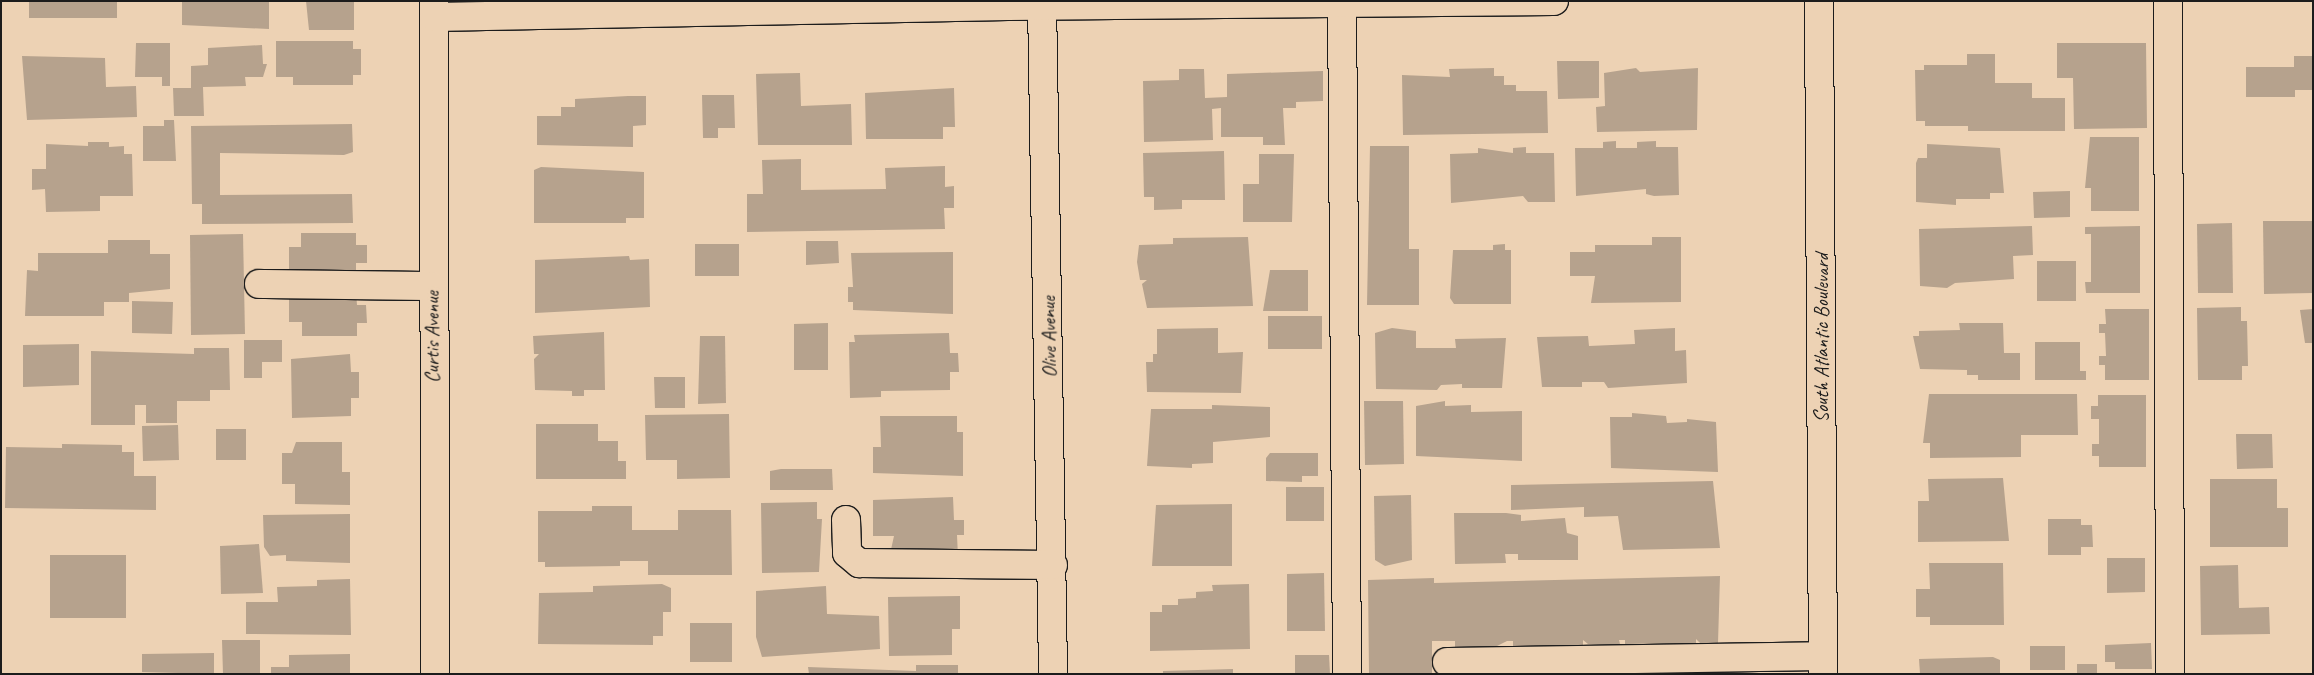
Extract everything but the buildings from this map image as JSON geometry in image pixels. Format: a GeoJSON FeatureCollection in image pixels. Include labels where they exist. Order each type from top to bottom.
{"type":"FeatureCollection","features":[{"type":"Feature","properties":{"kind":"street"},"geometry":{"type":"LineString","coordinates":[[434,9],[1042,3],[1554,1]]}},
{"type":"Feature","properties":{"kind":"street","name":"South Atlantic Boulevard"},"geometry":{"type":"LineString","coordinates":[[1819,1],[1823,665]]}},
{"type":"Feature","properties":{"kind":"street"},"geometry":{"type":"LineString","coordinates":[[2168,1],[2170,674]]}},
{"type":"Feature","properties":{"kind":"street","name":"Olive Avenue"},"geometry":{"type":"LineString","coordinates":[[1042,3],[1053,565],[1053,674]]}},
{"type":"Feature","properties":{"kind":"street"},"geometry":{"type":"LineString","coordinates":[[1342,3],[1347,674]]}},
{"type":"Feature","properties":{"kind":"street","name":"Curtis Avenue"},"geometry":{"type":"LineString","coordinates":[[434,9],[432,286],[435,674]]}},
{"type":"Feature","properties":{"kind":"street"},"geometry":{"type":"LineString","coordinates":[[259,284],[432,286]]}},
{"type":"Feature","properties":{"kind":"street"},"geometry":{"type":"LineString","coordinates":[[846,520],[847,553],[859,563],[1053,565]]}},
{"type":"Feature","properties":{"kind":"street"},"geometry":{"type":"LineString","coordinates":[[1447,662],[1823,665]]}}]}
